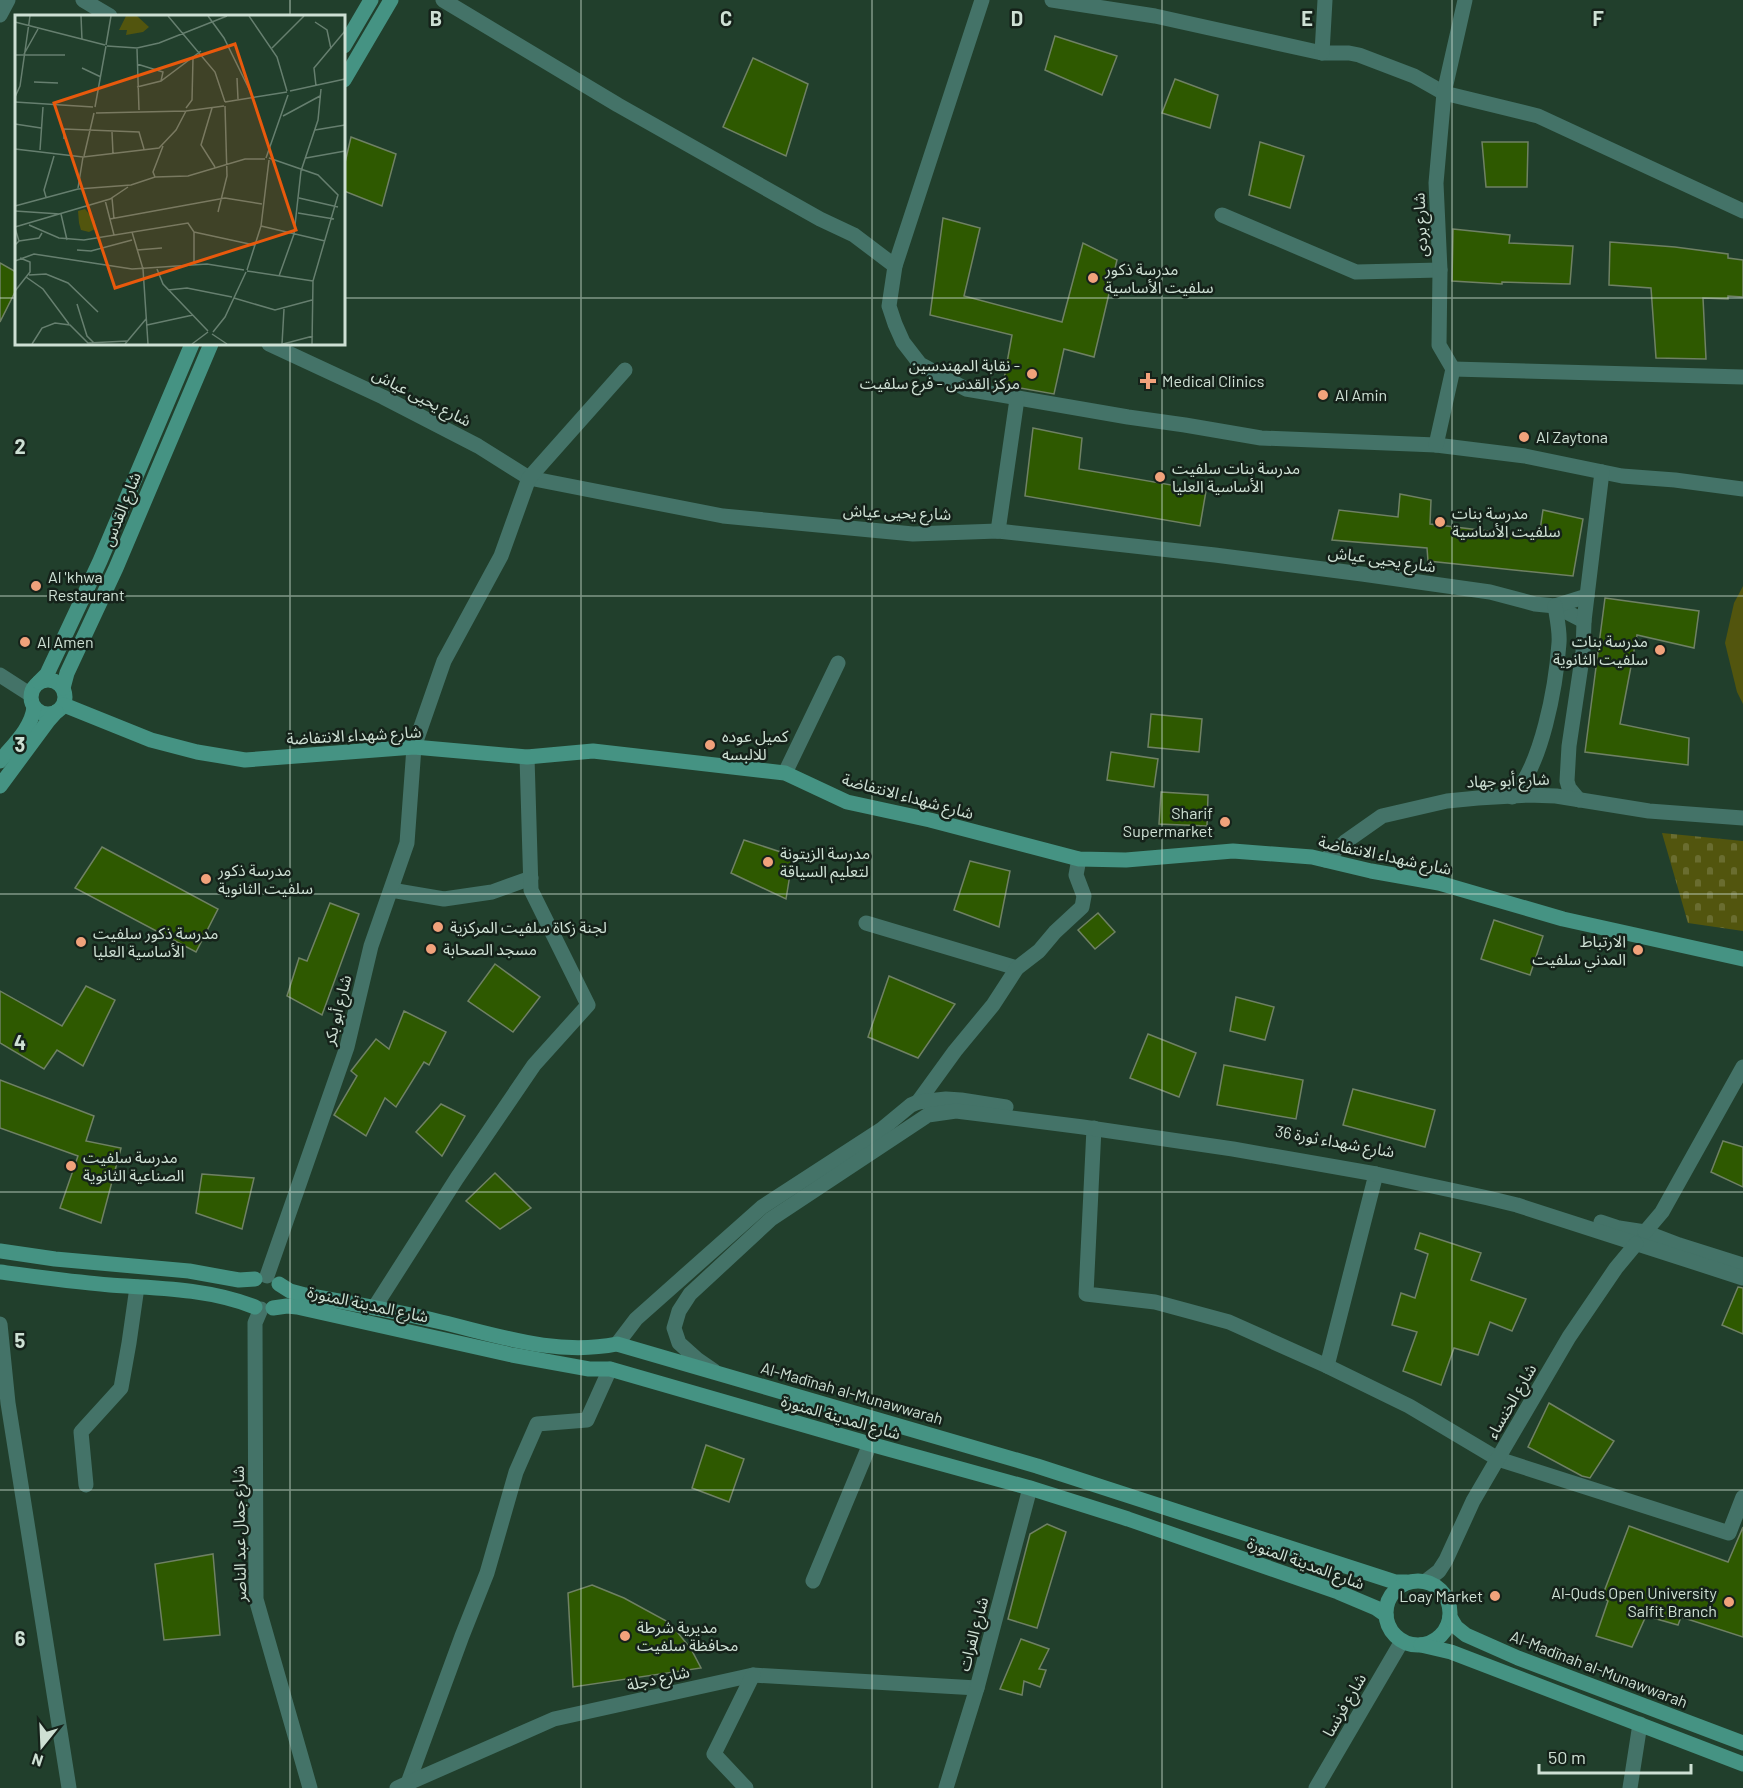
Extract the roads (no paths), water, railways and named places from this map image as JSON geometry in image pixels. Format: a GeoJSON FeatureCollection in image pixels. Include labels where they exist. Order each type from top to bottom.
{"type":"FeatureCollection","features":[{"type":"Feature","properties":{"kind":"main road"},"geometry":{"type":"LineString","coordinates":[[345,44],[371,0]]}},
{"type":"Feature","properties":{"kind":"main road"},"geometry":{"type":"LineString","coordinates":[[345,78],[391,0]]}},
{"type":"Feature","properties":{"kind":"main road","name":"شارع القدس"},"geometry":{"type":"LineString","coordinates":[[0,761],[26,729],[33,714],[35,695],[50,669],[91,581],[192,345]]}},
{"type":"Feature","properties":{"kind":"main road","name":"شارع القدس"},"geometry":{"type":"LineString","coordinates":[[63,688],[67,673],[116,568],[211,345]]}},
{"type":"Feature","properties":{"kind":"main road"},"geometry":{"type":"LineString","coordinates":[[0,786],[48,721],[60,709],[65,693],[57,682],[50,680],[35,695],[45,714],[60,709]]}},
{"type":"Feature","properties":{"kind":"main road","name":"شارع شهداء الانتفاضة"},"geometry":{"type":"LineString","coordinates":[[60,709],[152,740],[197,752],[244,760],[414,747],[527,757],[593,751],[785,773],[848,802],[930,820],[1079,859],[1126,860],[1233,851],[1325,860],[1439,883],[1563,919],[1743,959]]}},
{"type":"Feature","properties":{"kind":"main road"},"geometry":{"type":"LineString","coordinates":[[0,1251],[55,1259],[189,1271],[239,1280],[267,1279],[282,1295],[280,1301],[263,1308],[251,1302],[248,1291],[251,1282],[267,1279]]}},
{"type":"Feature","properties":{"kind":"main road","name":"شارع المدينة المنورة"},"geometry":{"type":"LineString","coordinates":[[0,1272],[52,1280],[214,1295],[263,1308],[297,1307],[512,1355],[589,1369],[610,1369],[1030,1488],[1138,1522],[1328,1588],[1376,1608],[1386,1615]]}},
{"type":"Feature","properties":{"kind":"main road","name":"Al-Madīnah al-Munawwarah"},"geometry":{"type":"LineString","coordinates":[[267,1279],[290,1291],[522,1342],[575,1349],[617,1344],[1037,1466],[1395,1582],[1407,1582]]}},
{"type":"Feature","properties":{"kind":"main road"},"geometry":{"type":"LineString","coordinates":[[1421,1645],[1432,1642],[1443,1634],[1448,1626],[1450,1610],[1444,1594],[1437,1586],[1426,1581],[1407,1582],[1392,1594],[1387,1603],[1386,1615],[1390,1628],[1402,1641],[1451,1652],[1743,1764]]}},
{"type":"Feature","properties":{"kind":"main road","name":"Al-Madīnah al-Munawwarah"},"geometry":{"type":"LineString","coordinates":[[1450,1617],[1456,1627],[1466,1635],[1518,1659],[1743,1743]]}},
{"type":"Feature","properties":{"kind":"street"},"geometry":{"type":"LineString","coordinates":[[0,15],[8,0]]}},
{"type":"Feature","properties":{"kind":"street"},"geometry":{"type":"LineString","coordinates":[[83,0],[108,15]]}},
{"type":"Feature","properties":{"kind":"street"},"geometry":{"type":"LineString","coordinates":[[443,0],[618,105],[820,219],[854,235],[896,266]]}},
{"type":"Feature","properties":{"kind":"street"},"geometry":{"type":"LineString","coordinates":[[982,0],[896,266],[889,306],[903,342],[920,364],[966,389],[1261,438],[1436,445],[1525,456],[1628,477],[1675,480],[1743,489]]}},
{"type":"Feature","properties":{"kind":"street"},"geometry":{"type":"LineString","coordinates":[[1052,0],[1155,16],[1322,53],[1359,55],[1414,76],[1444,93],[1538,116],[1743,211]]}},
{"type":"Feature","properties":{"kind":"street"},"geometry":{"type":"LineString","coordinates":[[1322,53],[1325,0]]}},
{"type":"Feature","properties":{"kind":"street","name":"شارع بردى"},"geometry":{"type":"LineString","coordinates":[[1453,369],[1439,345],[1440,270],[1436,183],[1444,93],[1465,0]]}},
{"type":"Feature","properties":{"kind":"street"},"geometry":{"type":"LineString","coordinates":[[1222,215],[1356,272],[1440,270]]}},
{"type":"Feature","properties":{"kind":"street","name":"شارع يحيى عياش"},"geometry":{"type":"LineString","coordinates":[[271,345],[383,397],[478,446],[529,478],[723,516],[913,534],[998,531],[1362,574],[1490,592],[1535,604],[1555,606]]}},
{"type":"Feature","properties":{"kind":"street"},"geometry":{"type":"LineString","coordinates":[[1436,445],[1453,369],[1743,377]]}},
{"type":"Feature","properties":{"kind":"street"},"geometry":{"type":"LineString","coordinates":[[529,478],[625,370]]}},
{"type":"Feature","properties":{"kind":"street"},"geometry":{"type":"LineString","coordinates":[[998,531],[1017,399]]}},
{"type":"Feature","properties":{"kind":"street"},"geometry":{"type":"LineString","coordinates":[[1579,800],[1569,788],[1567,781],[1569,746],[1583,652],[1584,621],[1602,472]]}},
{"type":"Feature","properties":{"kind":"street","name":"شارع أبو بكر"},"geometry":{"type":"LineString","coordinates":[[267,1279],[347,1047],[371,946],[407,843],[414,747],[444,662],[501,556],[529,478]]}},
{"type":"Feature","properties":{"kind":"street"},"geometry":{"type":"LineString","coordinates":[[1555,606],[1587,596]]}},
{"type":"Feature","properties":{"kind":"street"},"geometry":{"type":"LineString","coordinates":[[1555,606],[1584,621]]}},
{"type":"Feature","properties":{"kind":"street"},"geometry":{"type":"LineString","coordinates":[[1512,797],[1527,777],[1538,753],[1547,714],[1559,642],[1555,606]]}},
{"type":"Feature","properties":{"kind":"street"},"geometry":{"type":"LineString","coordinates":[[785,773],[838,663]]}},
{"type":"Feature","properties":{"kind":"street"},"geometry":{"type":"LineString","coordinates":[[0,675],[35,695]]}},
{"type":"Feature","properties":{"kind":"street"},"geometry":{"type":"LineString","coordinates":[[374,1308],[457,1178],[534,1065],[588,1005],[531,890],[527,757]]}},
{"type":"Feature","properties":{"kind":"street","name":"شارع أبو جهاد"},"geometry":{"type":"LineString","coordinates":[[1325,860],[1345,842],[1382,816],[1447,801],[1528,795],[1556,796],[1649,811],[1743,818]]}},
{"type":"Feature","properties":{"kind":"street"},"geometry":{"type":"LineString","coordinates":[[617,1344],[636,1318],[762,1207],[882,1129],[915,1104],[993,1005],[1017,968],[1039,951],[1055,932],[1082,907],[1084,896],[1076,875],[1079,859]]}},
{"type":"Feature","properties":{"kind":"street"},"geometry":{"type":"LineString","coordinates":[[391,890],[444,899],[492,892],[531,878]]}},
{"type":"Feature","properties":{"kind":"street"},"geometry":{"type":"LineString","coordinates":[[866,923],[1017,968]]}},
{"type":"Feature","properties":{"kind":"street","name":"شارع الخنساء"},"geometry":{"type":"LineString","coordinates":[[1426,1581],[1439,1571],[1446,1560],[1473,1501],[1569,1337],[1616,1268],[1662,1212],[1743,1067]]}},
{"type":"Feature","properties":{"kind":"street"},"geometry":{"type":"LineString","coordinates":[[943,1070],[945,1088],[961,1100]]}},
{"type":"Feature","properties":{"kind":"street","name":"شارع شهداء ثورة 36"},"geometry":{"type":"LineString","coordinates":[[915,1104],[946,1099],[961,1100],[1234,1142],[1495,1190],[1619,1228],[1743,1278]]}},
{"type":"Feature","properties":{"kind":"street","name":"شارع شهداء ثورة 36"},"geometry":{"type":"LineString","coordinates":[[717,1372],[698,1360],[679,1343],[675,1328],[679,1311],[690,1294],[771,1219],[928,1115],[956,1111],[1094,1128],[1376,1174],[1488,1198],[1641,1238],[1679,1245],[1743,1265]]}},
{"type":"Feature","properties":{"kind":"street"},"geometry":{"type":"LineString","coordinates":[[1094,1128],[1086,1294],[1155,1302],[1229,1322],[1409,1406],[1498,1459],[1729,1533],[1743,1497]]}},
{"type":"Feature","properties":{"kind":"street"},"geometry":{"type":"LineString","coordinates":[[1327,1366],[1376,1174]]}},
{"type":"Feature","properties":{"kind":"street"},"geometry":{"type":"LineString","coordinates":[[86,1485],[81,1432],[121,1388],[137,1287]]}},
{"type":"Feature","properties":{"kind":"street","name":"شارع جمال عبد الناصر"},"geometry":{"type":"LineString","coordinates":[[263,1308],[255,1323],[256,1599],[309,1788]]}},
{"type":"Feature","properties":{"kind":"street"},"geometry":{"type":"LineString","coordinates":[[0,1324],[8,1403],[7,1440],[69,1788]]}},
{"type":"Feature","properties":{"kind":"street"},"geometry":{"type":"LineString","coordinates":[[403,1786],[487,1573],[516,1472],[537,1424],[587,1420],[610,1369]]}},
{"type":"Feature","properties":{"kind":"street"},"geometry":{"type":"LineString","coordinates":[[813,1581],[870,1444]]}},
{"type":"Feature","properties":{"kind":"street","name":"شارع الفرات"},"geometry":{"type":"LineString","coordinates":[[946,1788],[977,1688],[1030,1488]]}},
{"type":"Feature","properties":{"kind":"street","name":"شارع فرنسا"},"geometry":{"type":"LineString","coordinates":[[1316,1788],[1402,1641]]}},
{"type":"Feature","properties":{"kind":"street"},"geometry":{"type":"LineString","coordinates":[[746,1788],[714,1754],[753,1675]]}},
{"type":"Feature","properties":{"kind":"street","name":"شارع دجلة"},"geometry":{"type":"LineString","coordinates":[[403,1786],[554,1719],[753,1675],[977,1688]]}},
{"type":"Feature","properties":{"kind":"street"},"geometry":{"type":"LineString","coordinates":[[1630,1788],[1640,1724]]}},
{"type":"Feature","properties":{"kind":"place","name":"مدرسة ذكور سلفيت الأساسية"},"geometry":{"type":"Point","coordinates":[1093,278]}},
{"type":"Feature","properties":{"kind":"place","name":"نقابة المهندسين - مركز القدس - فرع سلفيت"},"geometry":{"type":"Point","coordinates":[1032,374]}},
{"type":"Feature","properties":{"kind":"place","name":"Medical Clinics"},"geometry":{"type":"Point","coordinates":[1148,381]}},
{"type":"Feature","properties":{"kind":"place","name":"Al Amin"},"geometry":{"type":"Point","coordinates":[1323,395]}},
{"type":"Feature","properties":{"kind":"place","name":"Al Zaytona"},"geometry":{"type":"Point","coordinates":[1524,437]}},
{"type":"Feature","properties":{"kind":"place","name":"مدرسة بنات سلفيت الأساسية العليا"},"geometry":{"type":"Point","coordinates":[1160,477]}},
{"type":"Feature","properties":{"kind":"place","name":"مدرسة بنات سلفيت الأساسية"},"geometry":{"type":"Point","coordinates":[1440,522]}},
{"type":"Feature","properties":{"kind":"place","name":"Al 'khwa Restaurant"},"geometry":{"type":"Point","coordinates":[36,586]}},
{"type":"Feature","properties":{"kind":"place","name":"Al Amen"},"geometry":{"type":"Point","coordinates":[25,642]}},
{"type":"Feature","properties":{"kind":"place","name":"مدرسة بنات سلفيت الثانوية"},"geometry":{"type":"Point","coordinates":[1660,650]}},
{"type":"Feature","properties":{"kind":"place","name":"كميل عوده للالبسه"},"geometry":{"type":"Point","coordinates":[710,745]}},
{"type":"Feature","properties":{"kind":"place","name":"Sharif Supermarket"},"geometry":{"type":"Point","coordinates":[1225,822]}},
{"type":"Feature","properties":{"kind":"place","name":"مدرسة الزيتونة لتعليم السياقة"},"geometry":{"type":"Point","coordinates":[768,862]}},
{"type":"Feature","properties":{"kind":"place","name":"مدرسة ذكور سلفيت الثانوية"},"geometry":{"type":"Point","coordinates":[206,879]}},
{"type":"Feature","properties":{"kind":"place","name":"لجنة زكاة سلفيت المركزية"},"geometry":{"type":"Point","coordinates":[438,927]}},
{"type":"Feature","properties":{"kind":"place","name":"مدرسة ذكور سلفيت الأساسية العليا"},"geometry":{"type":"Point","coordinates":[81,942]}},
{"type":"Feature","properties":{"kind":"place","name":"مسجد الصحابة"},"geometry":{"type":"Point","coordinates":[431,949]}},
{"type":"Feature","properties":{"kind":"place","name":"الارتباط المدني سلفيت"},"geometry":{"type":"Point","coordinates":[1638,950]}},
{"type":"Feature","properties":{"kind":"place","name":"مدرسة سلفيت الصناعية الثانوية"},"geometry":{"type":"Point","coordinates":[71,1166]}},
{"type":"Feature","properties":{"kind":"place","name":"Loay Market"},"geometry":{"type":"Point","coordinates":[1495,1596]}},
{"type":"Feature","properties":{"kind":"place","name":"Al-Quds Open University Salfit Branch"},"geometry":{"type":"Point","coordinates":[1729,1602]}},
{"type":"Feature","properties":{"kind":"place","name":"مديرية شرطة محافظة سلفيت"},"geometry":{"type":"Point","coordinates":[625,1636]}}]}
